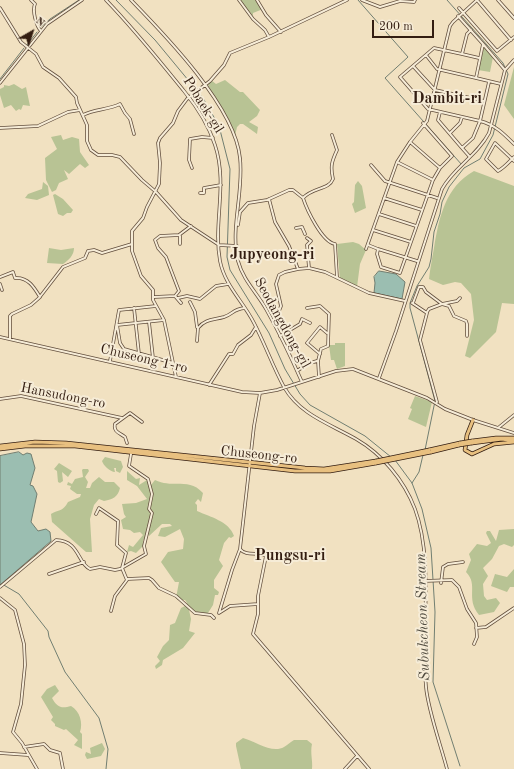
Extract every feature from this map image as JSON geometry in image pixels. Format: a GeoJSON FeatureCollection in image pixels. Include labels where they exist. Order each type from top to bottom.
{"type":"FeatureCollection","features":[{"type":"Feature","properties":{"kind":"main road"},"geometry":{"type":"LineString","coordinates":[[473,420],[466,441],[465,450],[467,452],[472,454],[494,444],[514,440]]}},
{"type":"Feature","properties":{"kind":"main road","name":"Chuseong-ro"},"geometry":{"type":"LineString","coordinates":[[0,450],[27,446],[56,445],[249,465],[324,468],[376,462],[486,438],[514,440]]}},
{"type":"Feature","properties":{"kind":"main road","name":"Chuseong-ro"},"geometry":{"type":"LineString","coordinates":[[0,445],[35,442],[73,443],[249,465]]}},
{"type":"Feature","properties":{"kind":"street"},"geometry":{"type":"LineString","coordinates":[[31,0],[35,4],[34,10],[38,28],[41,31]]}},
{"type":"Feature","properties":{"kind":"street"},"geometry":{"type":"LineString","coordinates":[[0,83],[41,31],[60,14],[82,0]]}},
{"type":"Feature","properties":{"kind":"street","name":"Pobaek-gil"},"geometry":{"type":"LineString","coordinates":[[106,0],[156,54],[190,97],[212,138],[219,159],[221,185],[220,245]]}},
{"type":"Feature","properties":{"kind":"street","name":"Seodangdong-gil"},"geometry":{"type":"LineString","coordinates":[[131,0],[205,85],[223,114],[238,149],[240,167],[237,226],[238,261],[243,273],[274,324],[302,382]]}},
{"type":"Feature","properties":{"kind":"street"},"geometry":{"type":"LineString","coordinates":[[239,0],[253,19],[265,30],[269,37]]}},
{"type":"Feature","properties":{"kind":"street"},"geometry":{"type":"LineString","coordinates":[[257,0],[266,15],[276,24],[281,32]]}},
{"type":"Feature","properties":{"kind":"street"},"geometry":{"type":"LineString","coordinates":[[176,377],[164,320],[160,310],[156,306],[153,290],[141,276],[132,250],[132,231],[143,218],[159,182],[159,141],[173,123],[178,111],[190,97],[205,85],[224,65],[230,53],[281,32],[347,0]]}},
{"type":"Feature","properties":{"kind":"street"},"geometry":{"type":"LineString","coordinates":[[362,0],[380,7],[400,1],[415,0]]}},
{"type":"Feature","properties":{"kind":"street"},"geometry":{"type":"LineString","coordinates":[[366,249],[397,162],[410,142],[427,121],[450,26],[458,16],[477,0],[511,40]]}},
{"type":"Feature","properties":{"kind":"street"},"geometry":{"type":"LineString","coordinates":[[498,0],[514,18]]}},
{"type":"Feature","properties":{"kind":"street"},"geometry":{"type":"LineString","coordinates":[[0,8],[21,42],[36,54],[43,67],[60,78],[76,97],[88,131],[87,141],[91,150],[98,155],[112,155],[120,157],[142,180],[155,190],[179,218],[220,245],[237,246]]}},
{"type":"Feature","properties":{"kind":"street"},"geometry":{"type":"LineString","coordinates":[[459,8],[497,51],[514,37]]}},
{"type":"Feature","properties":{"kind":"street"},"geometry":{"type":"LineString","coordinates":[[458,16],[505,70]]}},
{"type":"Feature","properties":{"kind":"street"},"geometry":{"type":"LineString","coordinates":[[462,54],[467,34],[471,30]]}},
{"type":"Feature","properties":{"kind":"street"},"geometry":{"type":"LineString","coordinates":[[476,78],[483,44]]}},
{"type":"Feature","properties":{"kind":"street"},"geometry":{"type":"LineString","coordinates":[[480,58],[434,48],[400,78],[430,110],[492,124],[514,144]]}},
{"type":"Feature","properties":{"kind":"street"},"geometry":{"type":"LineString","coordinates":[[426,55],[440,70],[501,84]]}},
{"type":"Feature","properties":{"kind":"street"},"geometry":{"type":"LineString","coordinates":[[379,378],[438,198],[448,179],[484,141],[492,124],[505,70],[514,60]]}},
{"type":"Feature","properties":{"kind":"street"},"geometry":{"type":"LineString","coordinates":[[413,66],[435,90],[484,100]]}},
{"type":"Feature","properties":{"kind":"street"},"geometry":{"type":"LineString","coordinates":[[462,148],[472,138],[480,121],[484,100],[490,82]]}},
{"type":"Feature","properties":{"kind":"street"},"geometry":{"type":"LineString","coordinates":[[83,115],[90,111],[102,111],[120,104],[125,114],[130,119],[134,134]]}},
{"type":"Feature","properties":{"kind":"street"},"geometry":{"type":"LineString","coordinates":[[0,128],[38,126],[68,112],[80,110]]}},
{"type":"Feature","properties":{"kind":"street"},"geometry":{"type":"LineString","coordinates":[[440,112],[438,120],[470,157]]}},
{"type":"Feature","properties":{"kind":"street"},"geometry":{"type":"LineString","coordinates":[[450,134],[460,124],[462,117]]}},
{"type":"Feature","properties":{"kind":"street"},"geometry":{"type":"LineString","coordinates":[[378,249],[377,254],[381,267],[400,273],[433,180],[440,168],[452,156],[423,123]]}},
{"type":"Feature","properties":{"kind":"street"},"geometry":{"type":"LineString","coordinates":[[303,198],[312,190],[327,186],[332,182],[331,163],[337,150],[332,135]]}},
{"type":"Feature","properties":{"kind":"street"},"geometry":{"type":"LineString","coordinates":[[192,168],[189,160],[190,139],[202,137],[212,138]]}},
{"type":"Feature","properties":{"kind":"street"},"geometry":{"type":"LineString","coordinates":[[410,142],[440,168]]}},
{"type":"Feature","properties":{"kind":"street"},"geometry":{"type":"LineString","coordinates":[[495,143],[513,159],[498,171],[486,159],[495,143]]}},
{"type":"Feature","properties":{"kind":"street"},"geometry":{"type":"LineString","coordinates":[[397,162],[433,180]]}},
{"type":"Feature","properties":{"kind":"street"},"geometry":{"type":"LineString","coordinates":[[371,165],[385,181],[389,183],[438,198]]}},
{"type":"Feature","properties":{"kind":"street"},"geometry":{"type":"LineString","coordinates":[[200,193],[204,192],[204,188],[221,185]]}},
{"type":"Feature","properties":{"kind":"street"},"geometry":{"type":"LineString","coordinates":[[237,226],[240,221],[240,212],[248,203],[269,199],[291,190],[303,198],[310,215],[322,235],[329,242],[335,244],[338,277]]}},
{"type":"Feature","properties":{"kind":"street"},"geometry":{"type":"LineString","coordinates":[[384,198],[422,210]]}},
{"type":"Feature","properties":{"kind":"street"},"geometry":{"type":"LineString","coordinates":[[269,199],[275,222],[289,246],[298,269]]}},
{"type":"Feature","properties":{"kind":"street"},"geometry":{"type":"LineString","coordinates":[[378,214],[416,226]]}},
{"type":"Feature","properties":{"kind":"street"},"geometry":{"type":"LineString","coordinates":[[175,296],[179,291],[176,279],[166,256],[157,246],[155,240],[160,236],[180,234],[191,226]]}},
{"type":"Feature","properties":{"kind":"street"},"geometry":{"type":"LineString","coordinates":[[296,228],[302,227],[305,234]]}},
{"type":"Feature","properties":{"kind":"street"},"geometry":{"type":"LineString","coordinates":[[373,230],[411,242]]}},
{"type":"Feature","properties":{"kind":"street"},"geometry":{"type":"LineString","coordinates":[[180,234],[180,244]]}},
{"type":"Feature","properties":{"kind":"street"},"geometry":{"type":"LineString","coordinates":[[307,238],[312,241],[307,245],[309,268]]}},
{"type":"Feature","properties":{"kind":"street"},"geometry":{"type":"LineString","coordinates":[[10,339],[10,316],[31,305],[40,297],[63,266],[85,258],[88,251],[94,250],[102,253],[132,244]]}},
{"type":"Feature","properties":{"kind":"street"},"geometry":{"type":"LineString","coordinates":[[220,245],[220,262],[228,284],[256,327],[285,388],[295,401],[314,417],[354,438],[374,452],[400,480],[416,510],[421,538],[425,581],[426,684],[447,769]]}},
{"type":"Feature","properties":{"kind":"street"},"geometry":{"type":"LineString","coordinates":[[368,245],[418,261]]}},
{"type":"Feature","properties":{"kind":"street"},"geometry":{"type":"LineString","coordinates":[[274,324],[281,306],[276,284],[279,275],[298,269],[309,268],[338,277],[341,281],[369,293],[405,302]]}},
{"type":"Feature","properties":{"kind":"street"},"geometry":{"type":"LineString","coordinates":[[0,277],[13,272],[15,278],[23,278],[30,283],[40,297]]}},
{"type":"Feature","properties":{"kind":"street"},"geometry":{"type":"LineString","coordinates":[[0,284],[2,290]]}},
{"type":"Feature","properties":{"kind":"street"},"geometry":{"type":"LineString","coordinates":[[178,298],[187,296],[200,299],[216,286],[228,284]]}},
{"type":"Feature","properties":{"kind":"street"},"geometry":{"type":"LineString","coordinates":[[427,313],[412,303],[419,287],[422,287],[426,292],[442,304],[449,306],[454,316],[466,321],[467,336]]}},
{"type":"Feature","properties":{"kind":"street"},"geometry":{"type":"LineString","coordinates":[[154,297],[175,296],[181,303]]}},
{"type":"Feature","properties":{"kind":"street"},"geometry":{"type":"LineString","coordinates":[[436,402],[420,340],[429,309],[460,298]]}},
{"type":"Feature","properties":{"kind":"street"},"geometry":{"type":"LineString","coordinates":[[190,302],[195,312],[198,328],[197,341]]}},
{"type":"Feature","properties":{"kind":"street"},"geometry":{"type":"LineString","coordinates":[[110,362],[119,310],[156,306]]}},
{"type":"Feature","properties":{"kind":"street"},"geometry":{"type":"LineString","coordinates":[[307,308],[320,306],[328,312],[330,316],[328,346],[321,348],[318,360],[319,377]]}},
{"type":"Feature","properties":{"kind":"street"},"geometry":{"type":"LineString","coordinates":[[134,308],[139,354]]}},
{"type":"Feature","properties":{"kind":"street"},"geometry":{"type":"LineString","coordinates":[[198,328],[208,320],[225,317],[234,310],[245,308]]}},
{"type":"Feature","properties":{"kind":"street"},"geometry":{"type":"LineString","coordinates":[[164,320],[117,325],[120,343],[124,349],[173,363]]}},
{"type":"Feature","properties":{"kind":"street"},"geometry":{"type":"LineString","coordinates":[[280,336],[300,324],[302,320],[310,323]]}},
{"type":"Feature","properties":{"kind":"street"},"geometry":{"type":"LineString","coordinates":[[149,322],[153,358]]}},
{"type":"Feature","properties":{"kind":"street"},"geometry":{"type":"LineString","coordinates":[[209,385],[229,354],[233,354],[238,345],[251,335],[256,327]]}},
{"type":"Feature","properties":{"kind":"street"},"geometry":{"type":"LineString","coordinates":[[320,354],[307,343],[320,327],[328,334]]}},
{"type":"Feature","properties":{"kind":"street","name":"Chuseong 1-ro"},"geometry":{"type":"LineString","coordinates":[[0,337],[242,392],[260,393],[285,388],[302,382]]}},
{"type":"Feature","properties":{"kind":"street"},"geometry":{"type":"LineString","coordinates":[[297,371],[307,364],[318,360]]}},
{"type":"Feature","properties":{"kind":"street"},"geometry":{"type":"LineString","coordinates":[[302,382],[350,369],[379,378],[436,402],[445,409],[473,420],[514,433]]}},
{"type":"Feature","properties":{"kind":"street"},"geometry":{"type":"LineString","coordinates":[[258,604],[230,606],[220,613],[231,572],[240,549],[256,406],[260,393]]}},
{"type":"Feature","properties":{"kind":"street","name":"Hansudong-ro"},"geometry":{"type":"LineString","coordinates":[[0,399],[21,396],[122,418],[130,413],[142,422]]}},
{"type":"Feature","properties":{"kind":"street"},"geometry":{"type":"LineString","coordinates":[[498,428],[514,415]]}},
{"type":"Feature","properties":{"kind":"street"},"geometry":{"type":"LineString","coordinates":[[122,418],[115,424],[115,428],[118,433],[125,437],[127,443]]}},
{"type":"Feature","properties":{"kind":"street"},"geometry":{"type":"LineString","coordinates":[[0,586],[56,540],[65,542],[73,547],[90,569],[100,567],[115,570],[122,568],[146,554],[144,546],[152,513],[149,508],[152,494],[148,479],[129,466],[131,454]]}},
{"type":"Feature","properties":{"kind":"street"},"geometry":{"type":"LineString","coordinates":[[96,514],[99,508],[118,520],[118,545],[126,553],[122,568],[127,579]]}},
{"type":"Feature","properties":{"kind":"street"},"geometry":{"type":"LineString","coordinates":[[240,549],[244,552],[262,554],[266,556],[262,568],[258,614],[253,634],[369,769]]}},
{"type":"Feature","properties":{"kind":"street"},"geometry":{"type":"LineString","coordinates":[[441,582],[443,567],[459,561],[463,562]]}},
{"type":"Feature","properties":{"kind":"street"},"geometry":{"type":"LineString","coordinates":[[49,574],[84,562]]}},
{"type":"Feature","properties":{"kind":"street"},"geometry":{"type":"LineString","coordinates":[[111,611],[116,596],[127,579]]}},
{"type":"Feature","properties":{"kind":"street"},"geometry":{"type":"LineString","coordinates":[[127,579],[152,580],[159,588],[176,596],[195,613],[211,615],[214,618]]}},
{"type":"Feature","properties":{"kind":"street"},"geometry":{"type":"LineString","coordinates":[[425,581],[441,582],[452,580],[460,587],[467,609],[476,623],[477,637],[474,644]]}},
{"type":"Feature","properties":{"kind":"street"},"geometry":{"type":"LineString","coordinates":[[0,598],[15,610],[24,644],[25,665],[21,704],[13,732],[37,769]]}},
{"type":"Feature","properties":{"kind":"street"},"geometry":{"type":"LineString","coordinates":[[476,628],[486,627],[494,623],[514,608]]}},
{"type":"Feature","properties":{"kind":"street"},"geometry":{"type":"LineString","coordinates":[[24,747],[44,744],[50,750],[60,753],[63,769]]}},
{"type":"Feature","properties":{"kind":"street"},"geometry":{"type":"LineString","coordinates":[[0,753],[28,755]]}},
{"type":"Feature","properties":{"kind":"street"},"geometry":{"type":"LineString","coordinates":[[345,769],[357,756]]}},
{"type":"Feature","properties":{"kind":"green space"},"geometry":{"type":"Polygon","coordinates":[[[240,0],[257,0],[263,9],[253,13],[253,16],[240,0]]]}},
{"type":"Feature","properties":{"kind":"green space"},"geometry":{"type":"Polygon","coordinates":[[[484,47],[493,57],[490,72],[478,70],[484,47]]]}},
{"type":"Feature","properties":{"kind":"green space"},"geometry":{"type":"Polygon","coordinates":[[[514,67],[514,119],[504,105],[514,67]]]}},
{"type":"Feature","properties":{"kind":"green space"},"geometry":{"type":"Polygon","coordinates":[[[211,80],[216,84],[225,80],[240,92],[243,92],[260,110],[257,116],[249,122],[258,127],[257,134],[243,124],[240,124],[237,127],[235,136],[208,85],[211,80]]]}},
{"type":"Feature","properties":{"kind":"green space"},"geometry":{"type":"Polygon","coordinates":[[[14,84],[22,89],[26,87],[30,106],[23,105],[21,110],[19,109],[16,111],[11,105],[4,108],[0,95],[0,89],[4,87],[4,85],[9,86],[14,84]]]}},
{"type":"Feature","properties":{"kind":"green space"},"geometry":{"type":"Polygon","coordinates":[[[61,135],[63,140],[72,137],[79,139],[80,152],[89,165],[85,168],[80,164],[69,174],[64,170],[68,179],[59,183],[56,190],[52,192],[46,180],[45,158],[57,149],[51,137],[61,135]]]}},
{"type":"Feature","properties":{"kind":"green space"},"geometry":{"type":"Polygon","coordinates":[[[474,171],[514,186],[514,304],[502,303],[496,332],[470,358],[465,356],[474,320],[471,294],[461,283],[455,282],[443,285],[429,279],[438,226],[445,204],[456,186],[474,171]]]}},
{"type":"Feature","properties":{"kind":"green space"},"geometry":{"type":"Polygon","coordinates":[[[358,181],[362,186],[366,208],[355,213],[352,204],[354,202],[355,185],[358,181]]]}},
{"type":"Feature","properties":{"kind":"green space"},"geometry":{"type":"Polygon","coordinates":[[[43,182],[48,186],[49,195],[37,200],[25,198],[28,194],[42,189],[43,182]]]}},
{"type":"Feature","properties":{"kind":"green space"},"geometry":{"type":"Polygon","coordinates":[[[55,194],[63,199],[73,210],[71,213],[67,213],[63,216],[58,214],[53,195],[55,194]]]}},
{"type":"Feature","properties":{"kind":"green space"},"geometry":{"type":"Polygon","coordinates":[[[353,242],[359,244],[366,250],[360,264],[357,287],[340,280],[337,244],[353,242]]]}},
{"type":"Feature","properties":{"kind":"green space"},"geometry":{"type":"Polygon","coordinates":[[[49,248],[61,250],[74,248],[71,257],[63,264],[47,263],[49,248]]]}},
{"type":"Feature","properties":{"kind":"green space"},"geometry":{"type":"Polygon","coordinates":[[[335,343],[345,343],[345,366],[337,369],[334,360],[331,360],[329,345],[335,345],[335,343]]]}},
{"type":"Feature","properties":{"kind":"green space"},"geometry":{"type":"Polygon","coordinates":[[[415,396],[432,402],[426,427],[408,419],[412,409],[410,408],[415,396]]]}},
{"type":"Feature","properties":{"kind":"green space"},"geometry":{"type":"Polygon","coordinates":[[[105,457],[121,461],[123,467],[120,473],[116,471],[116,468],[114,468],[115,472],[113,472],[105,466],[102,461],[105,457]]]}},
{"type":"Feature","properties":{"kind":"green space"},"geometry":{"type":"Polygon","coordinates":[[[59,463],[72,471],[68,477],[62,472],[63,481],[60,483],[58,482],[57,471],[54,469],[59,463]]]}},
{"type":"Feature","properties":{"kind":"green space"},"geometry":{"type":"Polygon","coordinates":[[[83,469],[88,469],[89,471],[85,477],[88,482],[86,488],[90,488],[92,483],[99,477],[105,482],[114,482],[120,488],[115,497],[104,501],[99,499],[94,505],[90,519],[92,552],[86,552],[52,522],[51,514],[62,509],[68,502],[80,497],[81,494],[77,494],[70,489],[71,486],[67,485],[68,482],[72,484],[75,479],[83,477],[83,469]]]}},
{"type":"Feature","properties":{"kind":"green space"},"geometry":{"type":"Polygon","coordinates":[[[127,471],[136,479],[140,478],[139,485],[147,480],[151,485],[155,480],[168,484],[192,485],[197,488],[203,493],[201,502],[198,499],[195,503],[197,505],[197,511],[224,523],[232,531],[234,536],[231,538],[229,537],[224,543],[219,560],[223,566],[214,580],[214,588],[219,592],[218,595],[215,595],[213,605],[208,613],[198,613],[191,609],[189,610],[191,619],[189,631],[195,633],[183,648],[163,660],[162,665],[156,669],[155,666],[160,661],[157,657],[163,646],[169,640],[170,625],[175,623],[181,608],[187,605],[185,600],[178,600],[176,598],[179,582],[175,582],[161,562],[168,552],[183,549],[184,539],[180,529],[165,537],[158,536],[161,528],[172,526],[170,524],[162,524],[149,536],[148,533],[143,541],[144,545],[136,553],[131,551],[127,552],[129,545],[133,547],[143,535],[140,532],[134,533],[130,530],[123,529],[121,520],[126,517],[122,504],[136,503],[147,499],[137,486],[127,480],[127,471]]]}},
{"type":"Feature","properties":{"kind":"green space"},"geometry":{"type":"Polygon","coordinates":[[[514,529],[514,545],[512,547],[504,544],[499,546],[492,559],[483,568],[488,576],[483,584],[484,596],[487,600],[496,598],[500,603],[494,612],[479,615],[473,603],[472,582],[466,572],[471,560],[469,554],[477,544],[487,546],[491,543],[486,533],[487,531],[490,531],[496,541],[499,530],[514,529]]]}},
{"type":"Feature","properties":{"kind":"green space"},"geometry":{"type":"Polygon","coordinates":[[[514,569],[514,587],[510,587],[507,592],[491,586],[495,574],[507,577],[514,569]]]}},
{"type":"Feature","properties":{"kind":"green space"},"geometry":{"type":"Polygon","coordinates":[[[55,685],[59,691],[52,698],[56,703],[62,707],[71,706],[79,714],[81,721],[80,732],[82,734],[82,749],[74,745],[78,740],[66,729],[64,730],[55,726],[51,720],[53,717],[41,697],[47,689],[55,685]]]}},
{"type":"Feature","properties":{"kind":"green space"},"geometry":{"type":"Polygon","coordinates":[[[243,738],[274,749],[284,747],[294,740],[307,740],[312,744],[312,769],[241,769],[236,743],[243,738]]]}},
{"type":"Feature","properties":{"kind":"green space"},"geometry":{"type":"Polygon","coordinates":[[[102,743],[105,749],[101,756],[87,759],[85,755],[86,752],[91,754],[90,748],[102,743]]]}},
{"type":"Feature","properties":{"kind":"shaded area"},"geometry":{"type":"Polygon","coordinates":[[[379,271],[396,274],[405,282],[402,299],[374,293],[374,277],[379,271]]]}},
{"type":"Feature","properties":{"kind":"shaded area"},"geometry":{"type":"Polygon","coordinates":[[[19,452],[23,455],[27,453],[31,454],[35,468],[30,485],[33,486],[37,494],[31,522],[38,531],[46,529],[50,532],[51,541],[0,585],[0,456],[19,452]]]}},
{"type":"Feature","properties":{"kind":"waterway"},"geometry":{"type":"LineString","coordinates":[[40,28],[50,19],[79,0]]}},
{"type":"Feature","properties":{"kind":"waterway","name":"Subukcheon Stream"},"geometry":{"type":"LineString","coordinates":[[116,0],[155,40],[203,98],[219,126],[230,169],[227,257],[230,270],[269,333],[285,369],[300,394],[310,405],[365,436],[391,457]]}},
{"type":"Feature","properties":{"kind":"waterway"},"geometry":{"type":"LineString","coordinates":[[358,0],[408,57],[385,78],[462,165]]}},
{"type":"Feature","properties":{"kind":"waterway"},"geometry":{"type":"LineString","coordinates":[[425,450],[435,401],[410,308],[410,303],[417,286],[429,267],[434,232],[442,202],[449,187],[464,168],[480,159],[493,135],[508,74],[503,63],[447,0]]}},
{"type":"Feature","properties":{"kind":"waterway"},"geometry":{"type":"LineString","coordinates":[[27,45],[37,32]]}},
{"type":"Feature","properties":{"kind":"waterway"},"geometry":{"type":"LineString","coordinates":[[0,79],[24,48]]}},
{"type":"Feature","properties":{"kind":"waterway"},"geometry":{"type":"LineString","coordinates":[[412,483],[419,472],[423,455]]}},
{"type":"Feature","properties":{"kind":"waterway","name":"Subukcheon Stream"},"geometry":{"type":"LineString","coordinates":[[395,460],[412,483],[422,509],[431,548],[435,612],[433,682],[460,766]]}},
{"type":"Feature","properties":{"kind":"waterway"},"geometry":{"type":"LineString","coordinates":[[2,584],[19,594],[48,631],[49,637],[65,672],[99,718],[108,749],[106,769]]}},
{"type":"Feature","properties":{"kind":"district","name":"Dambit-ri"},"geometry":{"type":"Point","coordinates":[447,99]}},
{"type":"Feature","properties":{"kind":"district","name":"Jupyeong-ri"},"geometry":{"type":"Point","coordinates":[272,255]}},
{"type":"Feature","properties":{"kind":"district","name":"Pungsu-ri"},"geometry":{"type":"Point","coordinates":[290,556]}}]}
